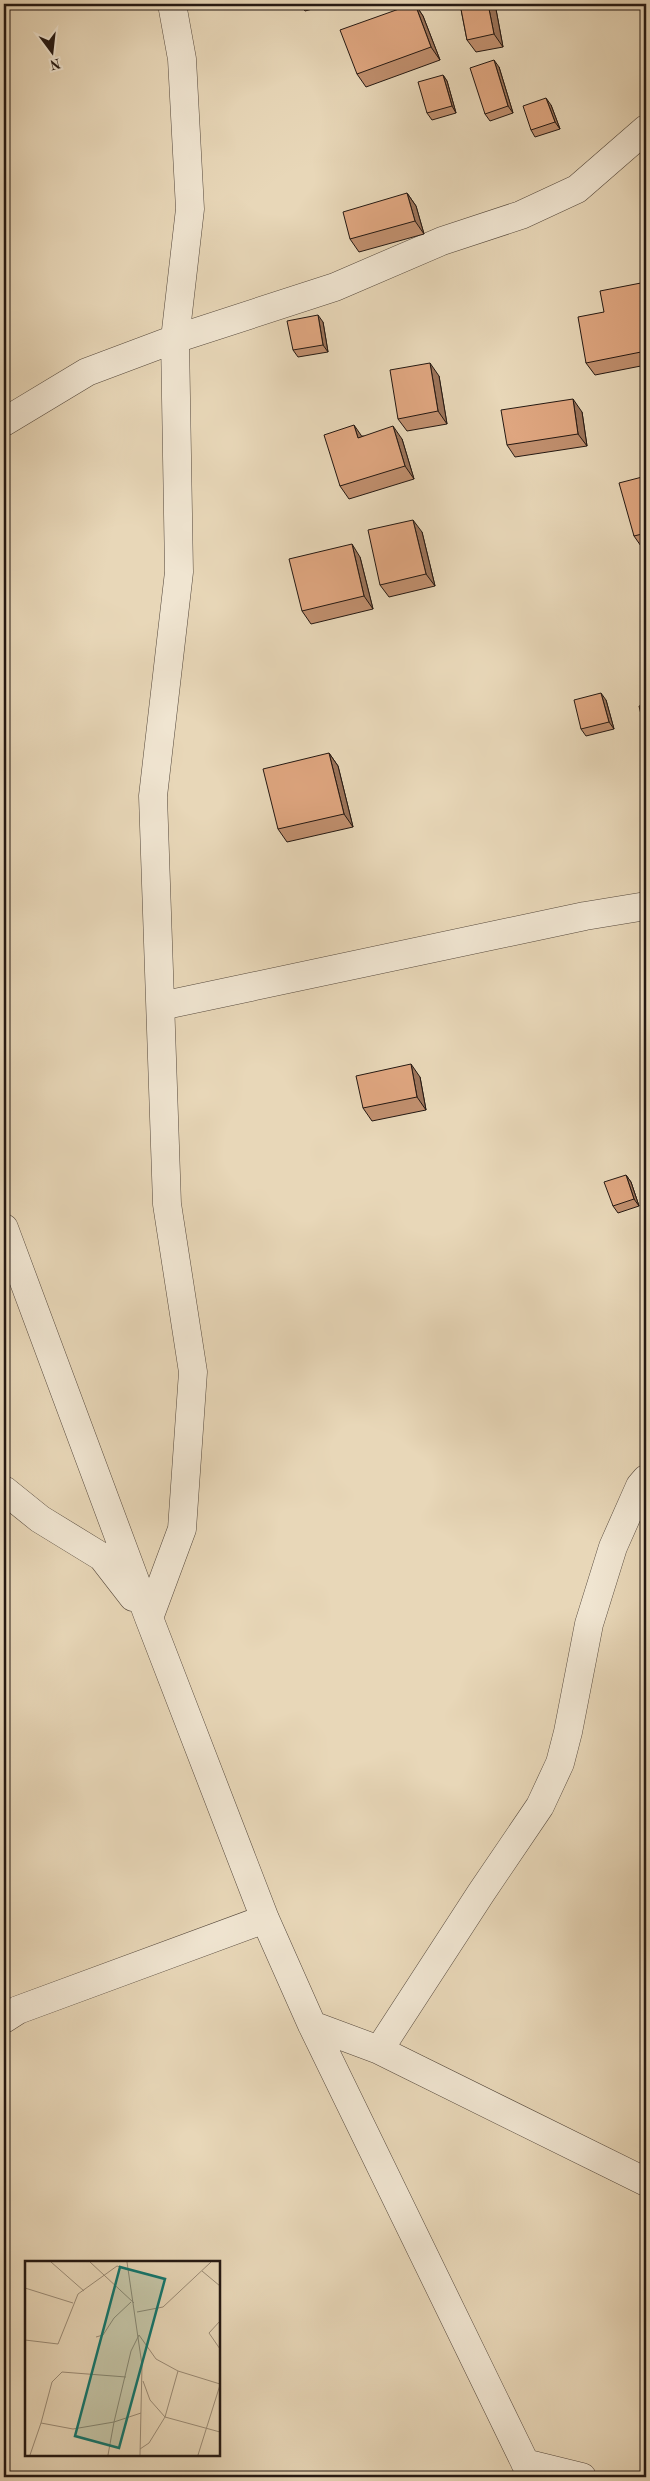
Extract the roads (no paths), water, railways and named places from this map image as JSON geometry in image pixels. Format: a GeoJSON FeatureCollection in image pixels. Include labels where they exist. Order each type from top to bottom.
{"type":"FeatureCollection","features":[{"type":"Feature","properties":{"kind":"street"},"geometry":{"type":"LineString","coordinates":[[149,1618],[182,1529],[193,1372],[167,1204],[153,796],[179,572],[175,339],[190,209],[182,59],[172,4]]}},
{"type":"Feature","properties":{"kind":"street"},"geometry":{"type":"LineString","coordinates":[[4,422],[86,372],[175,339],[335,287],[442,242],[520,215],[577,189],[646,129]]}},
{"type":"Feature","properties":{"kind":"street"},"geometry":{"type":"LineString","coordinates":[[161,1006],[585,916],[646,906]]}},
{"type":"Feature","properties":{"kind":"street"},"geometry":{"type":"LineString","coordinates":[[4,1228],[149,1618],[265,1918],[312,2025],[529,2470],[582,2477]]}},
{"type":"Feature","properties":{"kind":"street"},"geometry":{"type":"LineString","coordinates":[[379,2050],[540,1806],[560,1763],[568,1732],[589,1624],[613,1547],[640,1486],[646,1479]]}},
{"type":"Feature","properties":{"kind":"street"},"geometry":{"type":"LineString","coordinates":[[4,1490],[40,1520],[102,1557],[149,1618]]}},
{"type":"Feature","properties":{"kind":"street"},"geometry":{"type":"LineString","coordinates":[[4,2019],[18,2010],[265,1918]]}},
{"type":"Feature","properties":{"kind":"street"},"geometry":{"type":"LineString","coordinates":[[312,2025],[379,2050],[646,2182]]}}]}
